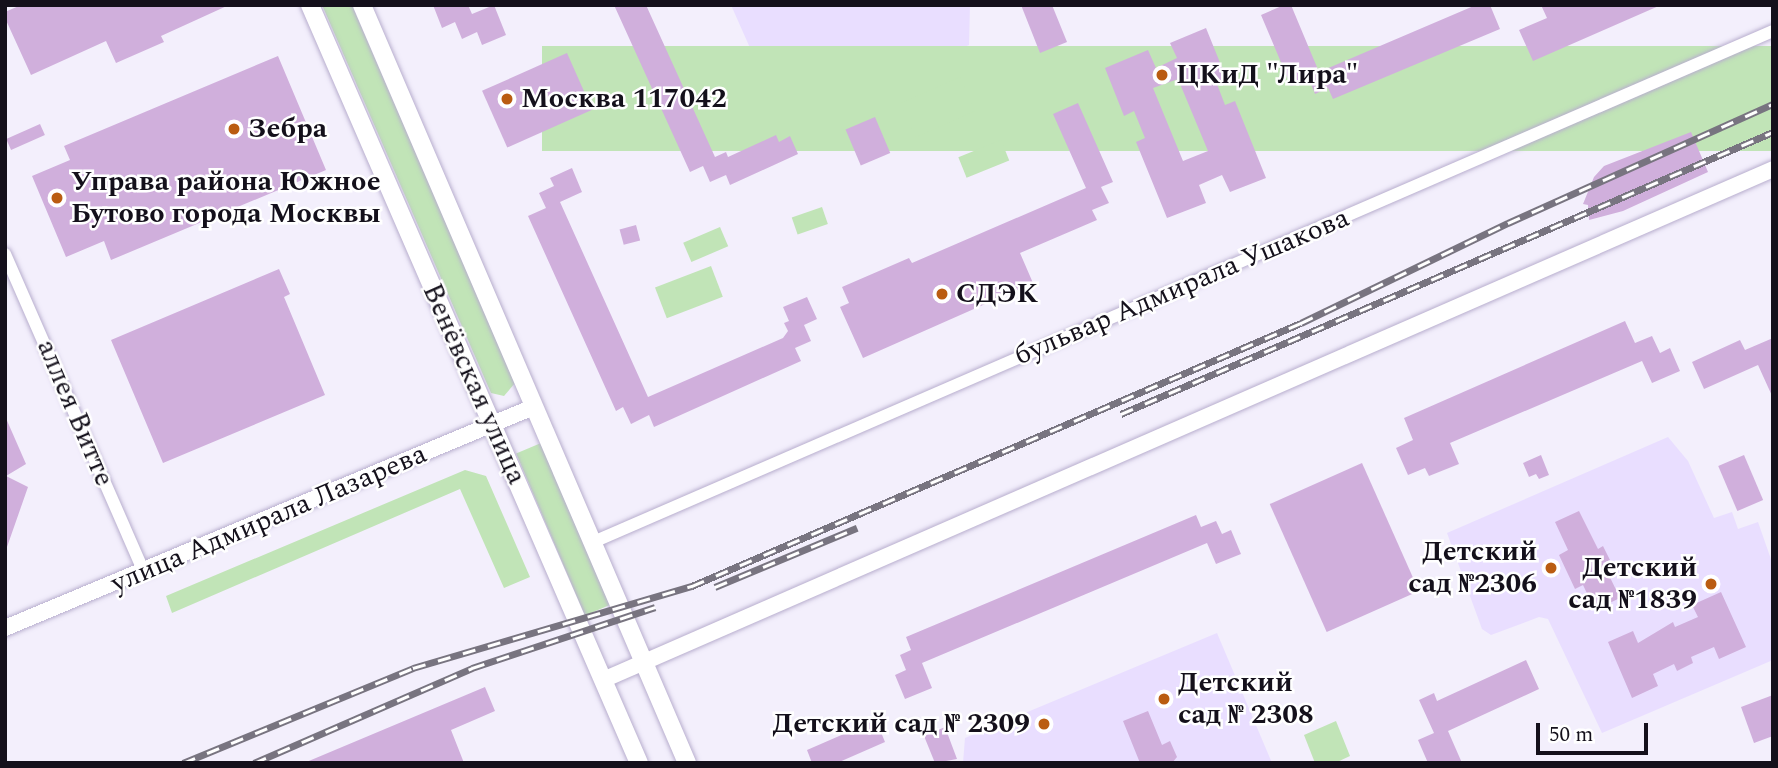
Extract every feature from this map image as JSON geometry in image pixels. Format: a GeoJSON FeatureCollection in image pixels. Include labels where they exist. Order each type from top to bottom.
{"type":"FeatureCollection","features":[{"type":"Feature","properties":{"kind":"main road","name":"Венёвская улица"},"geometry":{"type":"LineString","coordinates":[[310,5],[639,763]]}},
{"type":"Feature","properties":{"kind":"main road","name":"Венёвская улица"},"geometry":{"type":"LineString","coordinates":[[362,5],[531,408],[687,763]]}},
{"type":"Feature","properties":{"kind":"street","name":"бульвар Адмирала Ушакова"},"geometry":{"type":"LineString","coordinates":[[591,543],[1773,31]]}},
{"type":"Feature","properties":{"kind":"street"},"geometry":{"type":"LineString","coordinates":[[603,680],[1773,169]]}},
{"type":"Feature","properties":{"kind":"street","name":"аллея Витте"},"geometry":{"type":"LineString","coordinates":[[5,254],[144,572]]}},
{"type":"Feature","properties":{"kind":"street","name":"улица Адмирала Лазарева"},"geometry":{"type":"LineString","coordinates":[[5,628],[531,408]]}},
{"type":"Feature","properties":{"kind":"shaded area"},"geometry":{"type":"Polygon","coordinates":[[[731,5],[970,5],[969,45],[814,113],[791,53],[758,66],[731,5]]]}},
{"type":"Feature","properties":{"kind":"shaded area","name":"Детский сад №1839"},"geometry":{"type":"Polygon","coordinates":[[[1668,437],[1688,461],[1714,518],[1732,512],[1738,529],[1758,522],[1773,565],[1773,660],[1602,733],[1548,619],[1539,617],[1491,635],[1482,629],[1447,533],[1668,437]]]}},
{"type":"Feature","properties":{"kind":"shaded area","name":"Детский сад № 2308"},"geometry":{"type":"Polygon","coordinates":[[[1217,633],[1272,763],[963,763],[965,738],[1217,633]]]}},
{"type":"Feature","properties":{"kind":"green space"},"geometry":{"type":"Polygon","coordinates":[[[322,5],[352,5],[515,383],[504,396],[491,393],[322,5]]]}},
{"type":"Feature","properties":{"kind":"green space"},"geometry":{"type":"Polygon","coordinates":[[[542,46],[1773,46],[1773,151],[542,151],[542,46]]]}},
{"type":"Feature","properties":{"kind":"green space"},"geometry":{"type":"Polygon","coordinates":[[[960,77],[975,111],[916,137],[901,103],[960,77]]]}},
{"type":"Feature","properties":{"kind":"green space"},"geometry":{"type":"Polygon","coordinates":[[[1001,140],[1009,160],[967,178],[958,157],[1001,140]]]}},
{"type":"Feature","properties":{"kind":"green space"},"geometry":{"type":"Polygon","coordinates":[[[822,207],[828,224],[798,234],[792,217],[822,207]]]}},
{"type":"Feature","properties":{"kind":"green space"},"geometry":{"type":"Polygon","coordinates":[[[720,227],[728,246],[691,262],[683,243],[720,227]]]}},
{"type":"Feature","properties":{"kind":"green space"},"geometry":{"type":"Polygon","coordinates":[[[711,266],[723,297],[667,318],[655,288],[711,266]]]}},
{"type":"Feature","properties":{"kind":"green space"},"geometry":{"type":"Polygon","coordinates":[[[541,443],[610,605],[585,616],[516,454],[541,443]]]}},
{"type":"Feature","properties":{"kind":"green space"},"geometry":{"type":"Polygon","coordinates":[[[465,470],[486,476],[530,577],[504,588],[460,489],[172,613],[166,596],[465,470]]]}},
{"type":"Feature","properties":{"kind":"green space"},"geometry":{"type":"Polygon","coordinates":[[[1336,721],[1350,756],[1335,763],[1315,763],[1304,735],[1336,721]]]}},
{"type":"Feature","properties":{"kind":"building"},"geometry":{"type":"Polygon","coordinates":[[[21,5],[229,5],[161,36],[164,42],[116,63],[106,41],[31,75],[5,18],[5,12],[21,5]]]}},
{"type":"Feature","properties":{"kind":"building"},"geometry":{"type":"Polygon","coordinates":[[[433,5],[468,5],[472,14],[494,5],[506,35],[482,45],[477,32],[462,39],[455,22],[442,28],[433,5]]]}},
{"type":"Feature","properties":{"kind":"building"},"geometry":{"type":"Polygon","coordinates":[[[614,5],[646,5],[715,157],[726,152],[728,157],[776,135],[779,142],[790,136],[798,154],[730,185],[726,175],[710,182],[703,166],[690,172],[614,5]]]}},
{"type":"Feature","properties":{"kind":"building"},"geometry":{"type":"Polygon","coordinates":[[[1021,5],[1052,5],[1067,42],[1040,53],[1021,5]]]}},
{"type":"Feature","properties":{"kind":"building"},"geometry":{"type":"Polygon","coordinates":[[[1284,5],[1291,5],[1319,72],[1476,5],[1490,5],[1500,29],[1333,99],[1328,88],[1315,94],[1309,79],[1291,86],[1261,15],[1284,5]]]}},
{"type":"Feature","properties":{"kind":"building"},"geometry":{"type":"Polygon","coordinates":[[[1541,5],[1661,5],[1533,61],[1519,30],[1547,18],[1541,5]]]}},
{"type":"Feature","properties":{"kind":"building"},"geometry":{"type":"Polygon","coordinates":[[[1206,28],[1227,80],[1217,84],[1225,105],[1235,101],[1266,178],[1230,192],[1222,175],[1199,185],[1206,203],[1167,218],[1136,142],[1145,138],[1134,111],[1124,116],[1105,68],[1148,50],[1156,68],[1177,58],[1170,43],[1206,28]],[[1178,79],[1153,88],[1183,161],[1208,151],[1178,79]]]}},
{"type":"Feature","properties":{"kind":"building"},"geometry":{"type":"Polygon","coordinates":[[[567,53],[592,110],[507,147],[482,91],[567,53]]]}},
{"type":"Feature","properties":{"kind":"building"},"geometry":{"type":"Polygon","coordinates":[[[278,56],[326,170],[111,260],[104,241],[66,257],[32,176],[70,160],[64,146],[278,56]]]}},
{"type":"Feature","properties":{"kind":"building"},"geometry":{"type":"Polygon","coordinates":[[[1078,103],[1113,182],[1101,187],[1109,203],[1092,210],[1097,220],[1020,253],[1033,283],[863,358],[840,307],[849,303],[842,287],[909,258],[912,263],[1086,188],[1053,114],[1078,103]]]}},
{"type":"Feature","properties":{"kind":"building"},"geometry":{"type":"Polygon","coordinates":[[[875,117],[890,153],[861,165],[846,130],[875,117]]]}},
{"type":"Feature","properties":{"kind":"building"},"geometry":{"type":"Polygon","coordinates":[[[40,124],[45,135],[11,150],[6,139],[40,124]]]}},
{"type":"Feature","properties":{"kind":"building"},"geometry":{"type":"Polygon","coordinates":[[[1691,132],[1708,172],[1623,211],[1589,220],[1588,205],[1583,204],[1594,177],[1604,166],[1691,132]]]}},
{"type":"Feature","properties":{"kind":"building"},"geometry":{"type":"Polygon","coordinates":[[[572,168],[582,192],[560,202],[648,397],[783,338],[788,331],[784,323],[789,321],[783,307],[807,297],[817,319],[804,325],[811,341],[795,348],[801,361],[654,427],[649,415],[631,424],[623,407],[616,411],[528,216],[546,208],[539,193],[554,186],[550,178],[572,168]]]}},
{"type":"Feature","properties":{"kind":"building"},"geometry":{"type":"Polygon","coordinates":[[[636,225],[640,240],[624,245],[620,229],[636,225]]]}},
{"type":"Feature","properties":{"kind":"building"},"geometry":{"type":"Polygon","coordinates":[[[279,269],[290,294],[284,297],[325,395],[163,463],[111,340],[279,269]]]}},
{"type":"Feature","properties":{"kind":"building"},"geometry":{"type":"Polygon","coordinates":[[[1625,321],[1635,343],[1652,336],[1660,353],[1670,348],[1680,371],[1652,383],[1642,361],[1450,443],[1459,464],[1429,476],[1425,468],[1408,475],[1396,448],[1413,440],[1404,418],[1625,321]]]}},
{"type":"Feature","properties":{"kind":"building"},"geometry":{"type":"Polygon","coordinates":[[[1773,338],[1773,398],[1758,365],[1704,389],[1692,362],[1740,340],[1745,350],[1773,338]]]}},
{"type":"Feature","properties":{"kind":"building"},"geometry":{"type":"Polygon","coordinates":[[[5,416],[26,464],[6,476],[28,487],[7,547],[5,416]]]}},
{"type":"Feature","properties":{"kind":"building"},"geometry":{"type":"Polygon","coordinates":[[[1541,455],[1549,475],[1539,479],[1536,474],[1529,477],[1523,463],[1541,455]]]}},
{"type":"Feature","properties":{"kind":"building"},"geometry":{"type":"Polygon","coordinates":[[[1744,455],[1763,500],[1737,511],[1718,466],[1744,455]]]}},
{"type":"Feature","properties":{"kind":"building"},"geometry":{"type":"Polygon","coordinates":[[[1362,463],[1419,591],[1327,632],[1270,504],[1362,463]]]}},
{"type":"Feature","properties":{"kind":"building"},"geometry":{"type":"Polygon","coordinates":[[[1579,511],[1598,549],[1603,546],[1610,560],[1603,563],[1620,598],[1595,610],[1583,585],[1575,589],[1559,555],[1568,550],[1555,522],[1579,511]]]}},
{"type":"Feature","properties":{"kind":"building"},"geometry":{"type":"Polygon","coordinates":[[[1196,515],[1201,527],[1216,521],[1222,534],[1231,530],[1241,554],[1216,564],[1207,543],[922,663],[932,688],[905,699],[895,675],[906,670],[900,655],[911,650],[906,637],[1196,515]]]}},
{"type":"Feature","properties":{"kind":"building"},"geometry":{"type":"Polygon","coordinates":[[[1721,592],[1746,647],[1719,659],[1714,647],[1691,657],[1693,663],[1677,671],[1674,664],[1653,674],[1658,686],[1632,698],[1608,642],[1633,631],[1638,643],[1673,622],[1675,627],[1698,617],[1692,605],[1721,592]]]}},
{"type":"Feature","properties":{"kind":"building"},"geometry":{"type":"Polygon","coordinates":[[[1526,660],[1539,689],[1448,731],[1462,763],[1428,763],[1418,740],[1434,733],[1419,700],[1434,693],[1437,701],[1526,660]]]}},
{"type":"Feature","properties":{"kind":"building"},"geometry":{"type":"Polygon","coordinates":[[[485,687],[495,711],[451,730],[464,763],[304,763],[485,687]]]}},
{"type":"Feature","properties":{"kind":"building"},"geometry":{"type":"Polygon","coordinates":[[[1773,695],[1773,736],[1754,743],[1741,707],[1773,695]]]}},
{"type":"Feature","properties":{"kind":"building"},"geometry":{"type":"Polygon","coordinates":[[[1148,711],[1162,745],[1170,741],[1177,757],[1172,763],[1140,763],[1123,721],[1148,711]]]}},
{"type":"Feature","properties":{"kind":"building"},"geometry":{"type":"Polygon","coordinates":[[[876,720],[885,742],[837,763],[812,763],[807,750],[876,720]]]}},
{"type":"Feature","properties":{"kind":"building"},"geometry":{"type":"Polygon","coordinates":[[[945,727],[957,759],[935,763],[924,736],[945,727]]]}},
{"type":"Feature","properties":{"kind":"railway"},"geometry":{"type":"LineString","coordinates":[[183,763],[413,668],[692,586],[1301,323],[1508,223],[1773,104]]}},
{"type":"Feature","properties":{"kind":"railway"},"geometry":{"type":"LineString","coordinates":[[1121,414],[1773,132]]}},
{"type":"Feature","properties":{"kind":"railway"},"geometry":{"type":"LineString","coordinates":[[715,587],[857,528]]}},
{"type":"Feature","properties":{"kind":"railway"},"geometry":{"type":"LineString","coordinates":[[254,763],[472,668],[655,607]]}},
{"type":"Feature","properties":{"kind":"place","name":"ЦКиД \"Лира\""},"geometry":{"type":"Point","coordinates":[1162,75]}},
{"type":"Feature","properties":{"kind":"place","name":"Москва 117042"},"geometry":{"type":"Point","coordinates":[507,99]}},
{"type":"Feature","properties":{"kind":"place","name":"Зебра"},"geometry":{"type":"Point","coordinates":[234,129]}},
{"type":"Feature","properties":{"kind":"place","name":"Управа района Южное Бутово города Москвы"},"geometry":{"type":"Point","coordinates":[57,198]}},
{"type":"Feature","properties":{"kind":"place","name":"СДЭК"},"geometry":{"type":"Point","coordinates":[942,294]}},
{"type":"Feature","properties":{"kind":"place","name":"Детский сад №2306"},"geometry":{"type":"Point","coordinates":[1551,568]}},
{"type":"Feature","properties":{"kind":"place","name":"Детский сад №1839"},"geometry":{"type":"Point","coordinates":[1711,584]}},
{"type":"Feature","properties":{"kind":"place","name":"Детский сад № 2308"},"geometry":{"type":"Point","coordinates":[1164,699]}},
{"type":"Feature","properties":{"kind":"place","name":"Детский сад № 2309"},"geometry":{"type":"Point","coordinates":[1044,724]}}]}
